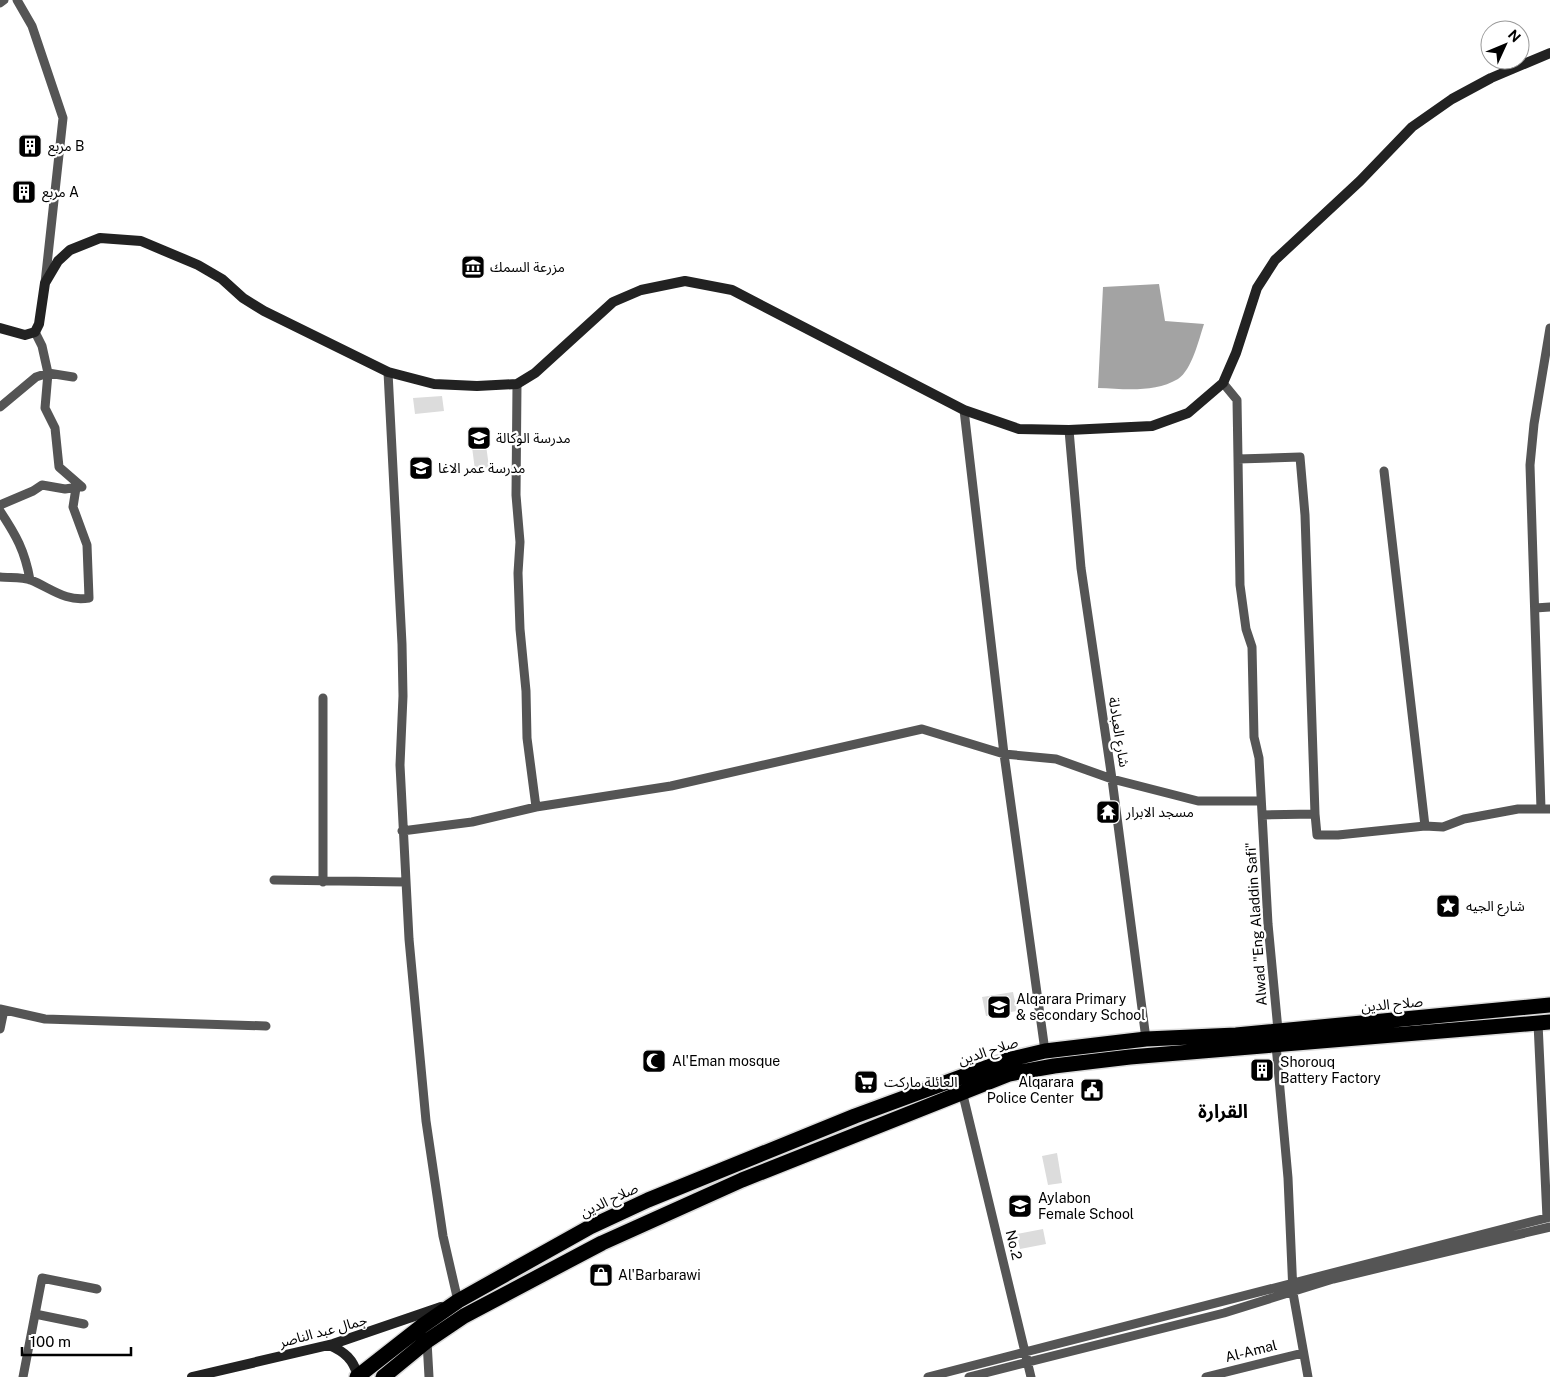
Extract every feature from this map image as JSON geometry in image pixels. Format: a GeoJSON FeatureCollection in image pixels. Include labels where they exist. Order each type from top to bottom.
{"type":"FeatureCollection","features":[{"type":"Feature","properties":{"kind":"highway","name":"صلاح الدين"},"geometry":{"type":"LineString","coordinates":[[382,1377],[427,1341],[464,1316],[533,1278],[663,1215],[742,1180],[962,1091],[1010,1074],[1054,1066],[1210,1051],[1277,1038],[1550,1005]]}},
{"type":"Feature","properties":{"kind":"highway","name":"صلاح الدين"},"geometry":{"type":"LineString","coordinates":[[357,1377],[422,1326],[458,1301],[590,1227],[655,1197],[888,1102],[1007,1060],[1045,1051],[1146,1039],[1210,1036],[1277,1038],[1544,1023]]}},
{"type":"Feature","properties":{"kind":"highway"},"geometry":{"type":"LineString","coordinates":[[1210,1036],[1214,1042],[1210,1051]]}},
{"type":"Feature","properties":{"kind":"highway"},"geometry":{"type":"LineString","coordinates":[[1174,1038],[1170,1047],[1176,1053]]}},
{"type":"Feature","properties":{"kind":"highway"},"geometry":{"type":"LineString","coordinates":[[655,1197],[652,1209],[663,1215]]}},
{"type":"Feature","properties":{"kind":"street"},"geometry":{"type":"LineString","coordinates":[[0,3],[4,0]]}},
{"type":"Feature","properties":{"kind":"street"},"geometry":{"type":"LineString","coordinates":[[0,328],[25,335],[35,332],[40,324],[63,118],[32,26],[17,0]]}},
{"type":"Feature","properties":{"kind":"street"},"geometry":{"type":"LineString","coordinates":[[45,283],[58,261],[70,250],[84,243],[100,238],[141,241],[198,265],[264,311],[388,372],[434,384],[454,386],[517,384],[535,372],[613,302],[641,290],[685,281],[732,290],[964,410],[1019,429],[1068,430],[1152,426],[1188,413],[1223,383],[1236,353],[1256,288],[1275,260],[1360,181],[1412,127],[1452,98],[1491,78],[1550,53]]}},
{"type":"Feature","properties":{"kind":"street"},"geometry":{"type":"LineString","coordinates":[[1238,459],[1300,457],[1305,515],[1317,835],[1338,835],[1425,826],[1443,827],[1464,819],[1518,809],[1546,809],[1535,608],[1530,465],[1534,424],[1550,328]]}},
{"type":"Feature","properties":{"kind":"street"},"geometry":{"type":"LineString","coordinates":[[0,505],[33,491],[42,485],[64,489],[82,487],[59,467],[55,428],[45,408],[48,373],[42,346],[35,332]]}},
{"type":"Feature","properties":{"kind":"street"},"geometry":{"type":"LineString","coordinates":[[388,372],[404,696],[400,765],[405,882],[426,1121],[443,1236],[458,1301]]}},
{"type":"Feature","properties":{"kind":"street"},"geometry":{"type":"LineString","coordinates":[[0,407],[36,377],[48,373],[73,377]]}},
{"type":"Feature","properties":{"kind":"street","name":"Alwad \"Eng Aladdin Safi\""},"geometry":{"type":"LineString","coordinates":[[1223,383],[1237,400],[1240,585],[1246,629],[1252,647],[1254,737],[1259,758],[1268,924],[1288,1178],[1293,1288],[1308,1377]]}},
{"type":"Feature","properties":{"kind":"street"},"geometry":{"type":"LineString","coordinates":[[517,384],[516,495],[520,542],[518,573],[520,620],[526,691],[527,738],[536,808]]}},
{"type":"Feature","properties":{"kind":"street"},"geometry":{"type":"LineString","coordinates":[[964,410],[1004,754],[1045,1051]]}},
{"type":"Feature","properties":{"kind":"street","name":"شارع العبادلة"},"geometry":{"type":"LineString","coordinates":[[1068,430],[1082,575],[1112,779],[1146,1039]]}},
{"type":"Feature","properties":{"kind":"street"},"geometry":{"type":"LineString","coordinates":[[1384,471],[1425,826]]}},
{"type":"Feature","properties":{"kind":"street"},"geometry":{"type":"LineString","coordinates":[[0,577],[30,580],[47,590],[76,600],[89,598],[87,546],[74,507],[76,488]]}},
{"type":"Feature","properties":{"kind":"street"},"geometry":{"type":"LineString","coordinates":[[0,511],[26,556],[30,580]]}},
{"type":"Feature","properties":{"kind":"street"},"geometry":{"type":"LineString","coordinates":[[1535,608],[1550,608]]}},
{"type":"Feature","properties":{"kind":"street"},"geometry":{"type":"LineString","coordinates":[[323,698],[323,882]]}},
{"type":"Feature","properties":{"kind":"street"},"geometry":{"type":"LineString","coordinates":[[402,831],[472,822],[536,808],[671,786],[922,730],[1004,754],[1056,759],[1112,779],[1198,800],[1262,801]]}},
{"type":"Feature","properties":{"kind":"street"},"geometry":{"type":"LineString","coordinates":[[1262,815],[1315,814]]}},
{"type":"Feature","properties":{"kind":"street"},"geometry":{"type":"LineString","coordinates":[[274,880],[405,882]]}},
{"type":"Feature","properties":{"kind":"street"},"geometry":{"type":"LineString","coordinates":[[0,1030],[2,1009],[45,1018],[266,1026]]}},
{"type":"Feature","properties":{"kind":"street"},"geometry":{"type":"LineString","coordinates":[[928,1377],[1333,1279],[1549,1221],[1544,1023]]}},
{"type":"Feature","properties":{"kind":"street","name":"No.2"},"geometry":{"type":"LineString","coordinates":[[962,1091],[1031,1377]]}},
{"type":"Feature","properties":{"kind":"street"},"geometry":{"type":"LineString","coordinates":[[23,1377],[42,1278],[97,1289]]}},
{"type":"Feature","properties":{"kind":"street"},"geometry":{"type":"LineString","coordinates":[[969,1377],[1170,1327],[1293,1288]]}},
{"type":"Feature","properties":{"kind":"street","name":"جمال عبد الناصر"},"geometry":{"type":"LineString","coordinates":[[192,1377],[369,1334],[458,1301]]}},
{"type":"Feature","properties":{"kind":"street"},"geometry":{"type":"LineString","coordinates":[[35,1314],[84,1324]]}},
{"type":"Feature","properties":{"kind":"street"},"geometry":{"type":"LineString","coordinates":[[427,1341],[428,1377]]}},
{"type":"Feature","properties":{"kind":"street"},"geometry":{"type":"LineString","coordinates":[[329,1345],[343,1351],[354,1363],[357,1377]]}},
{"type":"Feature","properties":{"kind":"street","name":"Al-Amal"},"geometry":{"type":"LineString","coordinates":[[1206,1377],[1303,1353]]}},
{"type":"Feature","properties":{"kind":"shaded area"},"geometry":{"type":"Polygon","coordinates":[[[1159,284],[1165,321],[1204,324],[1187,369],[1178,379],[1159,386],[1139,389],[1098,388],[1103,287],[1159,284]]]}},
{"type":"Feature","properties":{"kind":"shaded area"},"geometry":{"type":"Polygon","coordinates":[[[442,396],[444,411],[415,414],[413,398],[442,396]]]}},
{"type":"Feature","properties":{"kind":"shaded area"},"geometry":{"type":"Polygon","coordinates":[[[486,445],[489,467],[475,470],[472,447],[486,445]]]}},
{"type":"Feature","properties":{"kind":"shaded area"},"geometry":{"type":"Polygon","coordinates":[[[1013,992],[1017,1011],[986,1016],[982,997],[1013,992]]]}},
{"type":"Feature","properties":{"kind":"shaded area"},"geometry":{"type":"Polygon","coordinates":[[[1057,1153],[1062,1183],[1048,1185],[1042,1156],[1057,1153]]]}},
{"type":"Feature","properties":{"kind":"shaded area"},"geometry":{"type":"Polygon","coordinates":[[[1043,1229],[1046,1244],[1020,1249],[1017,1234],[1043,1229]]]}},
{"type":"Feature","properties":{"kind":"place","name":"مربع B"},"geometry":{"type":"Point","coordinates":[30,146]}},
{"type":"Feature","properties":{"kind":"place","name":"مربع A"},"geometry":{"type":"Point","coordinates":[24,192]}},
{"type":"Feature","properties":{"kind":"place","name":"مزرعة السمك"},"geometry":{"type":"Point","coordinates":[473,267]}},
{"type":"Feature","properties":{"kind":"place","name":"مدرسة الوكالة"},"geometry":{"type":"Point","coordinates":[479,438]}},
{"type":"Feature","properties":{"kind":"place","name":"مدرسة عمر الاغا"},"geometry":{"type":"Point","coordinates":[421,468]}},
{"type":"Feature","properties":{"kind":"place","name":"مسجد الابرار"},"geometry":{"type":"Point","coordinates":[1108,812]}},
{"type":"Feature","properties":{"kind":"place","name":"شارع الجيه"},"geometry":{"type":"Point","coordinates":[1448,906]}},
{"type":"Feature","properties":{"kind":"place","name":"Alqarara Primary & secondary School"},"geometry":{"type":"Point","coordinates":[999,1007]}},
{"type":"Feature","properties":{"kind":"place","name":"Al'Eman mosque"},"geometry":{"type":"Point","coordinates":[654,1061]}},
{"type":"Feature","properties":{"kind":"place","name":"Shorouq Battery Factory"},"geometry":{"type":"Point","coordinates":[1262,1070]}},
{"type":"Feature","properties":{"kind":"place","name":"العائلة ماركت"},"geometry":{"type":"Point","coordinates":[866,1082]}},
{"type":"Feature","properties":{"kind":"place","name":"Alqarara Police Center"},"geometry":{"type":"Point","coordinates":[1092,1090]}},
{"type":"Feature","properties":{"kind":"place","name":"Aylabon Female School"},"geometry":{"type":"Point","coordinates":[1020,1206]}},
{"type":"Feature","properties":{"kind":"place","name":"Al'Barbarawi"},"geometry":{"type":"Point","coordinates":[601,1275]}},
{"type":"Feature","properties":{"kind":"district","name":"القرارة"},"geometry":{"type":"Point","coordinates":[1223,1111]}}]}
